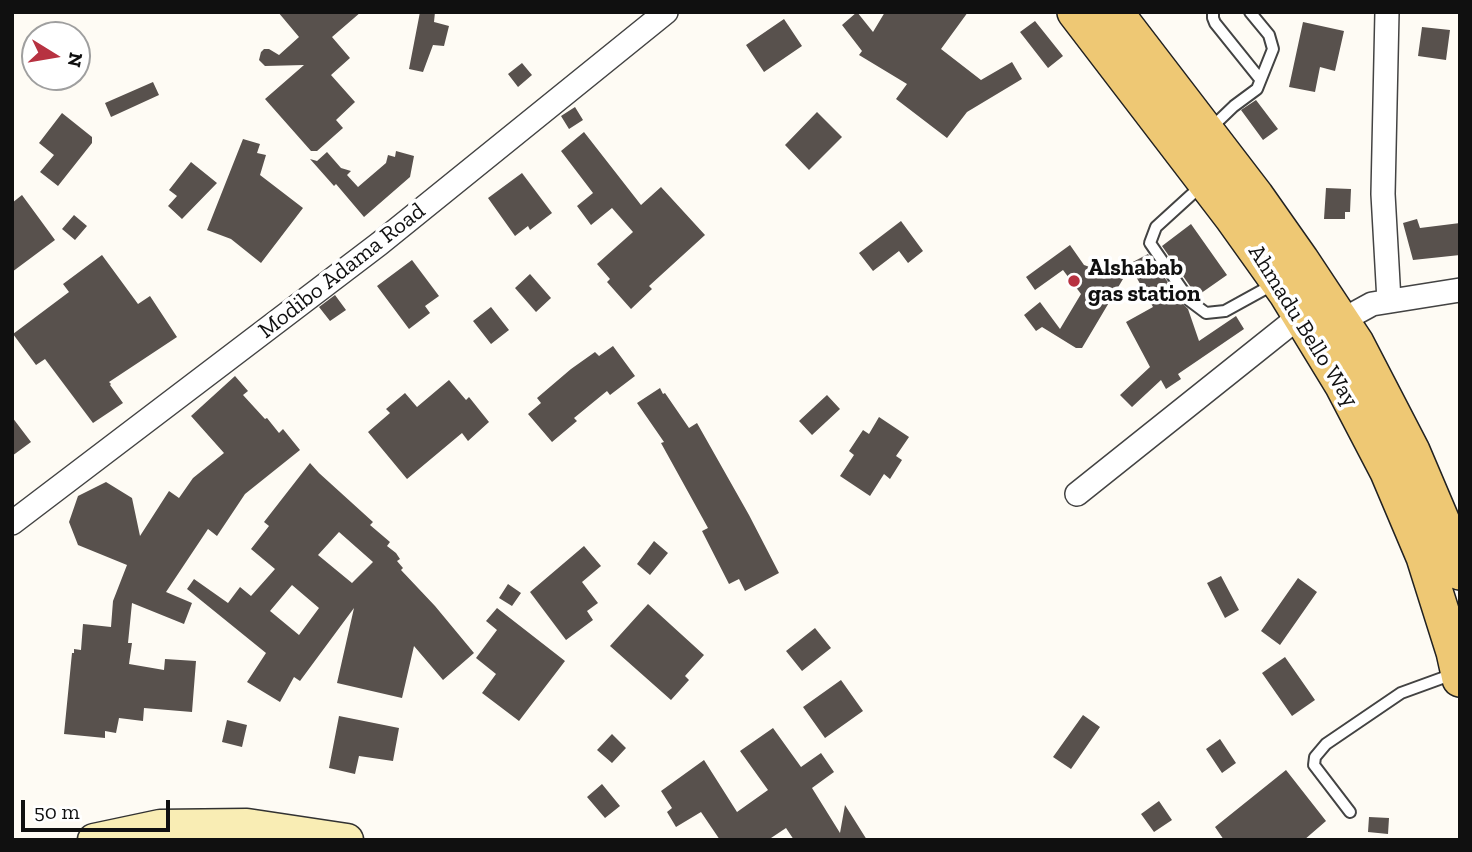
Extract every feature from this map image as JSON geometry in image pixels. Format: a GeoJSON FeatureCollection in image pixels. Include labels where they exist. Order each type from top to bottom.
{"type":"FeatureCollection","features":[{"type":"Feature","properties":{"kind":"main road","name":"Ahmadu Bello Way"},"geometry":{"type":"LineString","coordinates":[[1075,12],[1279,282],[1342,384],[1388,472],[1424,557],[1459,675]]}},
{"type":"Feature","properties":{"kind":"main road","name":"Ahmadu Bello Way"},"geometry":{"type":"LineString","coordinates":[[1115,12],[1256,196],[1356,343],[1412,451],[1446,531],[1460,572]]}},
{"type":"Feature","properties":{"kind":"main road"},"geometry":{"type":"LineString","coordinates":[[94,840],[160,826],[247,825],[347,840]]}},
{"type":"Feature","properties":{"kind":"street"},"geometry":{"type":"LineString","coordinates":[[1387,12],[1383,194],[1389,301]]}},
{"type":"Feature","properties":{"kind":"street","name":"Modibo Adama Road"},"geometry":{"type":"LineString","coordinates":[[12,523],[379,244],[657,15]]}},
{"type":"Feature","properties":{"kind":"street"},"geometry":{"type":"LineString","coordinates":[[1341,321],[1372,304],[1460,290]]}},
{"type":"Feature","properties":{"kind":"street"},"geometry":{"type":"LineString","coordinates":[[1077,494],[1300,316]]}},
{"type":"Feature","properties":{"kind":"lane"},"geometry":{"type":"LineString","coordinates":[[1213,12],[1215,23],[1260,79]]}},
{"type":"Feature","properties":{"kind":"lane"},"geometry":{"type":"LineString","coordinates":[[1206,132],[1257,89],[1273,49],[1269,35],[1250,12]]}},
{"type":"Feature","properties":{"kind":"lane"},"geometry":{"type":"LineString","coordinates":[[1206,182],[1156,227],[1150,243],[1190,301],[1206,313],[1225,311],[1279,282]]}},
{"type":"Feature","properties":{"kind":"lane"},"geometry":{"type":"LineString","coordinates":[[1350,812],[1314,765],[1315,757],[1326,744],[1401,693],[1459,675]]}},
{"type":"Feature","properties":{"kind":"building"},"geometry":{"type":"Polygon","coordinates":[[[278,12],[361,12],[332,37],[350,58],[331,75],[355,102],[336,120],[343,128],[317,151],[311,151],[265,99],[304,65],[265,66],[259,60],[264,49],[279,55],[299,37],[278,12]]]}},
{"type":"Feature","properties":{"kind":"building"},"geometry":{"type":"Polygon","coordinates":[[[420,12],[435,12],[434,22],[449,26],[444,46],[433,45],[423,72],[409,69],[420,12]]]}},
{"type":"Feature","properties":{"kind":"building"},"geometry":{"type":"Polygon","coordinates":[[[857,12],[873,32],[885,12],[968,12],[941,49],[981,80],[1012,62],[1022,79],[967,112],[947,138],[896,99],[907,84],[859,55],[862,51],[842,25],[857,12]]]}},
{"type":"Feature","properties":{"kind":"building"},"geometry":{"type":"Polygon","coordinates":[[[784,19],[802,46],[764,72],[746,45],[784,19]]]}},
{"type":"Feature","properties":{"kind":"building"},"geometry":{"type":"Polygon","coordinates":[[[1035,21],[1063,56],[1048,68],[1020,32],[1035,21]]]}},
{"type":"Feature","properties":{"kind":"building"},"geometry":{"type":"Polygon","coordinates":[[[1303,22],[1344,31],[1335,71],[1320,67],[1315,92],[1289,87],[1303,22]]]}},
{"type":"Feature","properties":{"kind":"building"},"geometry":{"type":"Polygon","coordinates":[[[1422,27],[1450,30],[1446,60],[1418,56],[1422,27]]]}},
{"type":"Feature","properties":{"kind":"building"},"geometry":{"type":"Polygon","coordinates":[[[522,63],[532,75],[518,87],[508,74],[522,63]]]}},
{"type":"Feature","properties":{"kind":"building"},"geometry":{"type":"Polygon","coordinates":[[[153,82],[159,95],[111,117],[105,103],[153,82]]]}},
{"type":"Feature","properties":{"kind":"building"},"geometry":{"type":"Polygon","coordinates":[[[1256,100],[1278,129],[1263,140],[1241,110],[1256,100]]]}},
{"type":"Feature","properties":{"kind":"building"},"geometry":{"type":"Polygon","coordinates":[[[575,107],[583,120],[569,129],[561,116],[575,107]]]}},
{"type":"Feature","properties":{"kind":"building"},"geometry":{"type":"Polygon","coordinates":[[[817,112],[842,137],[809,170],[785,145],[817,112]]]}},
{"type":"Feature","properties":{"kind":"building"},"geometry":{"type":"Polygon","coordinates":[[[62,113],[92,137],[92,143],[58,186],[40,172],[54,155],[39,143],[62,113]]]}},
{"type":"Feature","properties":{"kind":"building"},"geometry":{"type":"Polygon","coordinates":[[[584,132],[641,205],[661,187],[705,235],[649,286],[652,289],[631,309],[607,282],[610,279],[597,264],[633,232],[612,208],[591,225],[577,206],[593,193],[561,151],[584,132]]]}},
{"type":"Feature","properties":{"kind":"building"},"geometry":{"type":"Polygon","coordinates":[[[243,139],[260,144],[257,153],[266,155],[260,175],[303,208],[261,263],[231,239],[207,230],[243,139]]]}},
{"type":"Feature","properties":{"kind":"building"},"geometry":{"type":"Polygon","coordinates":[[[396,151],[414,156],[410,177],[364,217],[310,159],[317,161],[327,152],[341,168],[351,171],[347,175],[358,187],[386,163],[388,155],[395,157],[396,151]]]}},
{"type":"Feature","properties":{"kind":"building"},"geometry":{"type":"Polygon","coordinates":[[[191,162],[217,183],[182,219],[168,206],[177,196],[169,190],[191,162]]]}},
{"type":"Feature","properties":{"kind":"building"},"geometry":{"type":"Polygon","coordinates":[[[522,173],[552,213],[530,230],[528,226],[515,236],[488,198],[522,173]]]}},
{"type":"Feature","properties":{"kind":"building"},"geometry":{"type":"Polygon","coordinates":[[[1326,188],[1351,189],[1350,212],[1345,212],[1345,219],[1324,219],[1326,188]]]}},
{"type":"Feature","properties":{"kind":"building"},"geometry":{"type":"Polygon","coordinates":[[[22,195],[55,240],[12,272],[12,203],[22,195]]]}},
{"type":"Feature","properties":{"kind":"building"},"geometry":{"type":"Polygon","coordinates":[[[74,215],[87,226],[75,240],[62,229],[74,215]]]}},
{"type":"Feature","properties":{"kind":"building"},"geometry":{"type":"Polygon","coordinates":[[[1417,219],[1420,228],[1460,223],[1460,255],[1413,260],[1403,223],[1417,219]]]}},
{"type":"Feature","properties":{"kind":"building"},"geometry":{"type":"Polygon","coordinates":[[[901,221],[923,251],[908,263],[899,251],[873,271],[859,253],[901,221]]]}},
{"type":"Feature","properties":{"kind":"building"},"geometry":{"type":"Polygon","coordinates":[[[1191,224],[1227,275],[1197,296],[1162,246],[1191,224]]]}},
{"type":"Feature","properties":{"kind":"building"},"geometry":{"type":"Polygon","coordinates":[[[1070,245],[1084,265],[1123,279],[1082,348],[1076,348],[1042,327],[1036,331],[1024,315],[1040,302],[1060,329],[1081,294],[1063,270],[1035,290],[1026,277],[1070,245]]]}},
{"type":"Feature","properties":{"kind":"building"},"geometry":{"type":"Polygon","coordinates":[[[1148,254],[1188,309],[1199,341],[1236,316],[1244,329],[1178,374],[1181,379],[1166,389],[1161,380],[1132,407],[1120,395],[1150,367],[1126,322],[1153,307],[1129,264],[1148,254]]]}},
{"type":"Feature","properties":{"kind":"building"},"geometry":{"type":"Polygon","coordinates":[[[102,255],[138,304],[150,296],[177,337],[109,382],[123,403],[93,423],[45,359],[36,365],[13,334],[69,292],[63,284],[102,255]]]}},
{"type":"Feature","properties":{"kind":"building"},"geometry":{"type":"Polygon","coordinates":[[[412,260],[439,296],[425,306],[430,313],[409,329],[377,286],[412,260]]]}},
{"type":"Feature","properties":{"kind":"building"},"geometry":{"type":"Polygon","coordinates":[[[530,274],[551,298],[536,312],[515,288],[530,274]]]}},
{"type":"Feature","properties":{"kind":"building"},"geometry":{"type":"Polygon","coordinates":[[[335,295],[346,310],[330,321],[319,307],[335,295]]]}},
{"type":"Feature","properties":{"kind":"building"},"geometry":{"type":"Polygon","coordinates":[[[491,307],[509,330],[491,344],[473,321],[491,307]]]}},
{"type":"Feature","properties":{"kind":"building"},"geometry":{"type":"Polygon","coordinates":[[[613,346],[635,376],[610,395],[607,391],[574,418],[577,421],[552,442],[528,414],[541,403],[537,398],[595,352],[599,356],[613,346]]]}},
{"type":"Feature","properties":{"kind":"building"},"geometry":{"type":"Polygon","coordinates":[[[235,376],[248,391],[243,395],[279,433],[283,429],[300,450],[245,494],[217,536],[208,529],[166,592],[192,603],[184,624],[132,603],[129,664],[164,670],[165,659],[196,661],[192,712],[144,708],[143,721],[119,718],[116,733],[105,731],[105,738],[64,734],[72,653],[74,649],[81,650],[83,624],[111,627],[113,601],[127,565],[78,545],[69,522],[78,496],[106,482],[132,498],[140,536],[169,491],[179,498],[193,478],[224,453],[191,416],[235,376]]]}},
{"type":"Feature","properties":{"kind":"building"},"geometry":{"type":"Polygon","coordinates":[[[449,380],[466,400],[469,397],[489,422],[468,441],[462,433],[407,479],[368,432],[390,413],[386,409],[405,393],[417,407],[449,380]]]}},
{"type":"Feature","properties":{"kind":"building"},"geometry":{"type":"Polygon","coordinates":[[[660,388],[689,428],[697,423],[779,573],[745,591],[739,579],[729,584],[702,531],[708,528],[661,443],[664,442],[637,403],[660,388]]]}},
{"type":"Feature","properties":{"kind":"building"},"geometry":{"type":"Polygon","coordinates":[[[827,395],[840,409],[812,435],[799,421],[827,395]]]}},
{"type":"Feature","properties":{"kind":"building"},"geometry":{"type":"Polygon","coordinates":[[[12,417],[31,442],[12,456],[12,417]]]}},
{"type":"Feature","properties":{"kind":"building"},"geometry":{"type":"Polygon","coordinates":[[[879,417],[909,437],[896,456],[902,460],[890,479],[884,474],[870,496],[840,476],[854,455],[849,451],[863,430],[869,434],[879,417]]]}},
{"type":"Feature","properties":{"kind":"building"},"geometry":{"type":"Polygon","coordinates":[[[310,463],[373,522],[370,525],[390,542],[387,546],[400,559],[397,561],[403,568],[401,570],[474,653],[443,680],[414,646],[402,698],[337,683],[354,608],[300,681],[294,677],[280,702],[247,682],[266,653],[187,589],[194,579],[228,603],[240,587],[251,596],[275,569],[251,549],[269,526],[264,522],[310,463]],[[339,532],[318,555],[352,583],[373,562],[339,532]],[[292,585],[270,611],[299,635],[319,608],[292,585]]]}},
{"type":"Feature","properties":{"kind":"building"},"geometry":{"type":"Polygon","coordinates":[[[654,541],[668,553],[650,575],[637,564],[654,541]]]}},
{"type":"Feature","properties":{"kind":"building"},"geometry":{"type":"Polygon","coordinates":[[[584,546],[601,566],[582,582],[598,603],[587,611],[593,620],[566,640],[530,592],[584,546]]]}},
{"type":"Feature","properties":{"kind":"building"},"geometry":{"type":"Polygon","coordinates":[[[1221,576],[1239,610],[1225,618],[1207,583],[1221,576]]]}},
{"type":"Feature","properties":{"kind":"building"},"geometry":{"type":"Polygon","coordinates":[[[1298,578],[1317,592],[1280,645],[1261,631],[1298,578]]]}},
{"type":"Feature","properties":{"kind":"building"},"geometry":{"type":"Polygon","coordinates":[[[508,584],[521,593],[512,606],[499,598],[508,584]]]}},
{"type":"Feature","properties":{"kind":"building"},"geometry":{"type":"Polygon","coordinates":[[[648,604],[704,655],[685,676],[689,680],[671,700],[610,646],[648,604]]]}},
{"type":"Feature","properties":{"kind":"building"},"geometry":{"type":"Polygon","coordinates":[[[497,608],[565,661],[519,721],[482,693],[496,674],[476,658],[497,630],[486,621],[497,608]]]}},
{"type":"Feature","properties":{"kind":"building"},"geometry":{"type":"Polygon","coordinates":[[[815,628],[831,648],[802,671],[786,651],[815,628]]]}},
{"type":"Feature","properties":{"kind":"building"},"geometry":{"type":"Polygon","coordinates":[[[1285,657],[1315,700],[1292,716],[1262,673],[1285,657]]]}},
{"type":"Feature","properties":{"kind":"building"},"geometry":{"type":"Polygon","coordinates":[[[841,680],[863,711],[825,738],[803,707],[841,680]]]}},
{"type":"Feature","properties":{"kind":"building"},"geometry":{"type":"Polygon","coordinates":[[[1083,715],[1100,727],[1071,769],[1053,757],[1083,715]]]}},
{"type":"Feature","properties":{"kind":"building"},"geometry":{"type":"Polygon","coordinates":[[[339,716],[399,728],[393,761],[359,756],[355,774],[329,768],[339,716]]]}},
{"type":"Feature","properties":{"kind":"building"},"geometry":{"type":"Polygon","coordinates":[[[227,720],[247,725],[242,747],[222,742],[227,720]]]}},
{"type":"Feature","properties":{"kind":"building"},"geometry":{"type":"Polygon","coordinates":[[[773,728],[801,767],[821,753],[834,772],[812,788],[840,833],[845,805],[867,840],[794,840],[786,828],[768,840],[720,840],[701,812],[676,827],[667,812],[672,808],[661,791],[704,760],[737,812],[768,790],[740,751],[773,728]]]}},
{"type":"Feature","properties":{"kind":"building"},"geometry":{"type":"Polygon","coordinates":[[[612,734],[626,748],[612,763],[597,750],[612,734]]]}},
{"type":"Feature","properties":{"kind":"building"},"geometry":{"type":"Polygon","coordinates":[[[1220,739],[1236,763],[1222,773],[1206,749],[1220,739]]]}},
{"type":"Feature","properties":{"kind":"building"},"geometry":{"type":"Polygon","coordinates":[[[1286,770],[1326,821],[1304,840],[1224,840],[1215,827],[1286,770]]]}},
{"type":"Feature","properties":{"kind":"building"},"geometry":{"type":"Polygon","coordinates":[[[602,784],[620,806],[605,818],[587,797],[602,784]]]}},
{"type":"Feature","properties":{"kind":"building"},"geometry":{"type":"Polygon","coordinates":[[[1159,801],[1172,820],[1154,832],[1141,814],[1159,801]]]}},
{"type":"Feature","properties":{"kind":"building"},"geometry":{"type":"Polygon","coordinates":[[[1369,817],[1389,818],[1388,834],[1368,832],[1369,817]]]}},
{"type":"Feature","properties":{"kind":"place","name":"Alshabab gas station"},"geometry":{"type":"Point","coordinates":[1074,281]}}]}
